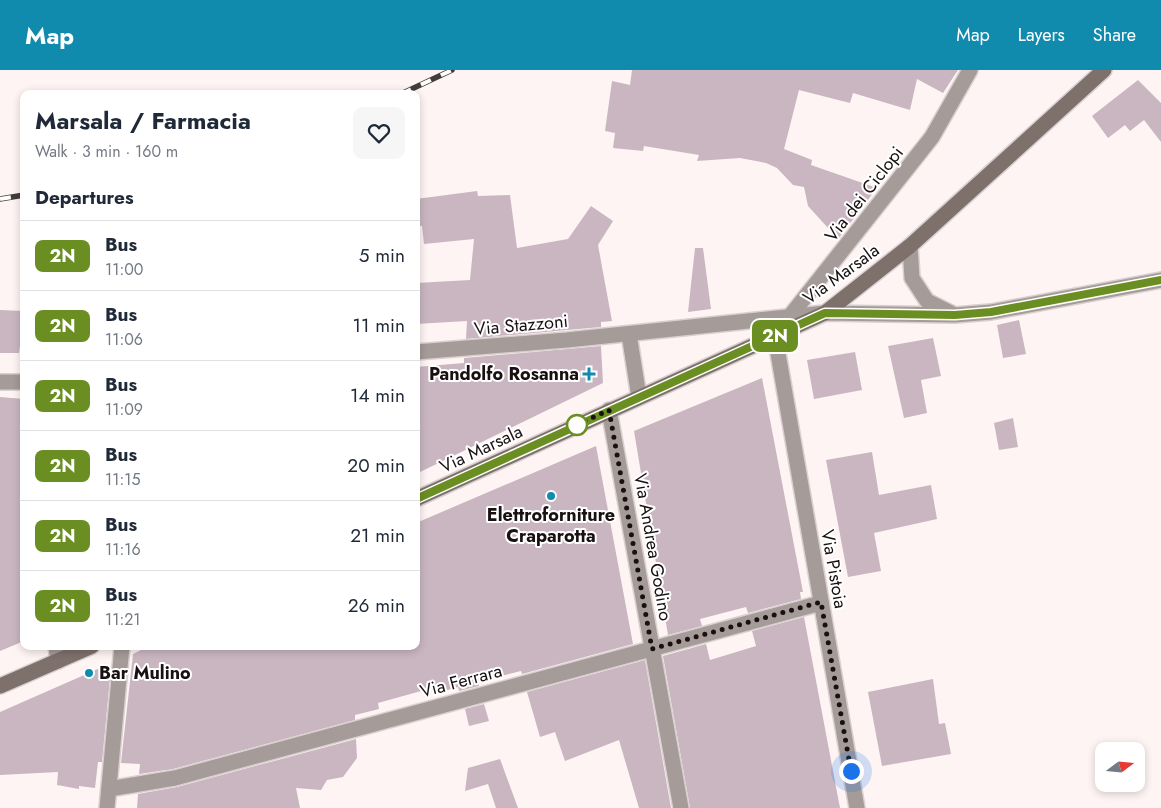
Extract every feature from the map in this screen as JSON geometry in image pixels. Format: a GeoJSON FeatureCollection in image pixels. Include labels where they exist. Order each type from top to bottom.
{"type":"FeatureCollection","features":[{"type":"Feature","properties":{"kind":"main road","name":"Via Marsala"},"geometry":{"type":"LineString","coordinates":[[420,497],[825,313],[910,246],[1104,70]]}},
{"type":"Feature","properties":{"kind":"main road"},"geometry":{"type":"LineString","coordinates":[[0,686],[57,654],[74,650]]}},
{"type":"Feature","properties":{"kind":"street","name":"Via dei Ciclopi"},"geometry":{"type":"LineString","coordinates":[[777,335],[932,137],[970,70]]}},
{"type":"Feature","properties":{"kind":"street"},"geometry":{"type":"LineString","coordinates":[[910,246],[912,278],[927,301],[955,315]]}},
{"type":"Feature","properties":{"kind":"street","name":"Via Stazzoni"},"geometry":{"type":"LineString","coordinates":[[420,352],[629,334],[825,313],[955,315],[991,312],[1161,280]]}},
{"type":"Feature","properties":{"kind":"street"},"geometry":{"type":"LineString","coordinates":[[629,334],[639,397]]}},
{"type":"Feature","properties":{"kind":"street","name":"Via Pistoia"},"geometry":{"type":"LineString","coordinates":[[777,335],[857,808]]}},
{"type":"Feature","properties":{"kind":"street"},"geometry":{"type":"LineString","coordinates":[[0,382],[20,382]]}},
{"type":"Feature","properties":{"kind":"street","name":"Via Andrea Godino"},"geometry":{"type":"LineString","coordinates":[[609,410],[681,808]]}},
{"type":"Feature","properties":{"kind":"street","name":"Via Ferrara"},"geometry":{"type":"LineString","coordinates":[[108,789],[175,778],[821,602]]}},
{"type":"Feature","properties":{"kind":"street"},"geometry":{"type":"LineString","coordinates":[[107,808],[122,650]]}},
{"type":"Feature","properties":{"kind":"building"},"geometry":{"type":"Polygon","coordinates":[[[632,70],[958,70],[943,93],[917,79],[910,110],[853,93],[850,103],[799,90],[784,149],[812,160],[811,165],[877,188],[838,239],[808,206],[804,187],[793,185],[777,168],[766,163],[740,158],[697,161],[699,155],[644,146],[643,151],[613,148],[615,133],[605,131],[612,81],[630,85],[632,70]]]}},
{"type":"Feature","properties":{"kind":"building"},"geometry":{"type":"Polygon","coordinates":[[[1138,80],[1161,103],[1161,142],[1144,120],[1130,131],[1125,125],[1108,138],[1092,116],[1138,80]]]}},
{"type":"Feature","properties":{"kind":"building"},"geometry":{"type":"Polygon","coordinates":[[[477,191],[478,196],[510,195],[517,248],[568,239],[591,206],[613,221],[598,245],[612,321],[601,322],[601,327],[466,339],[467,321],[420,324],[420,283],[470,280],[474,239],[424,244],[422,226],[420,226],[420,198],[477,191]]]}},
{"type":"Feature","properties":{"kind":"building"},"geometry":{"type":"Polygon","coordinates":[[[695,248],[703,248],[711,309],[688,312],[695,248]]]}},
{"type":"Feature","properties":{"kind":"building"},"geometry":{"type":"Polygon","coordinates":[[[0,310],[20,311],[19,353],[0,353],[0,310]]]}},
{"type":"Feature","properties":{"kind":"building"},"geometry":{"type":"Polygon","coordinates":[[[1019,320],[1026,354],[1003,358],[997,325],[1019,320]]]}},
{"type":"Feature","properties":{"kind":"building"},"geometry":{"type":"Polygon","coordinates":[[[933,338],[941,376],[921,380],[927,413],[904,418],[888,346],[933,338]]]}},
{"type":"Feature","properties":{"kind":"building"},"geometry":{"type":"Polygon","coordinates":[[[601,346],[603,383],[420,472],[420,367],[464,363],[464,358],[601,346]]]}},
{"type":"Feature","properties":{"kind":"building"},"geometry":{"type":"Polygon","coordinates":[[[855,352],[862,390],[814,399],[807,360],[855,352]]]}},
{"type":"Feature","properties":{"kind":"building"},"geometry":{"type":"Polygon","coordinates":[[[762,378],[803,592],[800,592],[801,599],[748,613],[746,607],[700,619],[702,626],[668,635],[634,431],[762,378]]]}},
{"type":"Feature","properties":{"kind":"building"},"geometry":{"type":"Polygon","coordinates":[[[0,397],[20,399],[20,643],[0,651],[0,397]]]}},
{"type":"Feature","properties":{"kind":"building"},"geometry":{"type":"Polygon","coordinates":[[[1013,418],[1018,447],[999,450],[994,423],[1013,418]]]}},
{"type":"Feature","properties":{"kind":"building"},"geometry":{"type":"Polygon","coordinates":[[[596,446],[633,644],[522,674],[521,671],[478,682],[479,686],[459,691],[458,687],[434,694],[432,688],[378,703],[379,709],[355,715],[355,720],[173,769],[139,774],[140,764],[121,763],[133,654],[141,650],[420,650],[420,521],[596,446]]]}},
{"type":"Feature","properties":{"kind":"building"},"geometry":{"type":"Polygon","coordinates":[[[872,452],[879,495],[931,485],[937,519],[874,533],[881,571],[848,577],[826,460],[872,452]]]}},
{"type":"Feature","properties":{"kind":"building"},"geometry":{"type":"Polygon","coordinates":[[[804,617],[840,808],[690,808],[663,656],[706,644],[710,660],[756,646],[752,631],[804,617]]]}},
{"type":"Feature","properties":{"kind":"building"},"geometry":{"type":"Polygon","coordinates":[[[645,660],[671,808],[639,808],[619,740],[565,761],[555,732],[540,737],[527,692],[645,660]]]}},
{"type":"Feature","properties":{"kind":"building"},"geometry":{"type":"Polygon","coordinates":[[[107,665],[111,668],[102,762],[98,762],[95,788],[79,786],[79,789],[57,785],[58,772],[0,775],[0,712],[107,665]]]}},
{"type":"Feature","properties":{"kind":"building"},"geometry":{"type":"Polygon","coordinates":[[[933,679],[939,724],[945,723],[951,754],[882,766],[868,692],[933,679]]]}},
{"type":"Feature","properties":{"kind":"building"},"geometry":{"type":"Polygon","coordinates":[[[484,704],[489,721],[469,726],[465,709],[484,704]]]}},
{"type":"Feature","properties":{"kind":"building"},"geometry":{"type":"Polygon","coordinates":[[[356,739],[357,758],[343,777],[327,780],[321,790],[296,788],[300,808],[137,808],[138,794],[177,787],[356,739]]]}},
{"type":"Feature","properties":{"kind":"building"},"geometry":{"type":"Polygon","coordinates":[[[500,759],[518,808],[496,808],[488,784],[465,791],[468,768],[500,759]]]}},
{"type":"Feature","properties":{"kind":"railway"},"geometry":{"type":"LineString","coordinates":[[410,90],[452,70]]}},
{"type":"Feature","properties":{"kind":"railway"},"geometry":{"type":"LineString","coordinates":[[0,199],[20,196]]}},
{"type":"Feature","properties":{"kind":"bus line","name":"2N"},"geometry":{"type":"LineString","coordinates":[[420,497],[825,313],[955,315],[991,312],[1161,280]]}},
{"type":"Feature","properties":{"kind":"place","name":"Pandolfo Rosanna"},"geometry":{"type":"Point","coordinates":[589,374]}},
{"type":"Feature","properties":{"kind":"place","name":"Elettroforniture Craparotta"},"geometry":{"type":"Point","coordinates":[551,496]}},
{"type":"Feature","properties":{"kind":"place","name":"Bar Mulino"},"geometry":{"type":"Point","coordinates":[89,673]}},
{"type":"Feature","properties":{"kind":"route"},"geometry":{"type":"LineString","coordinates":[[577,425],[609,410],[652,649],[821,602],[851,771]]}}]}
